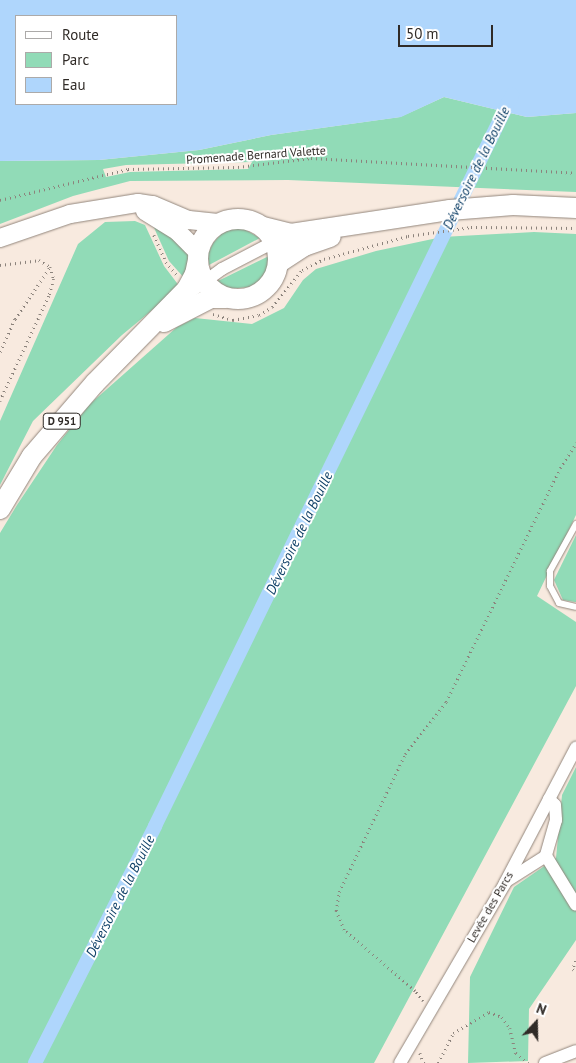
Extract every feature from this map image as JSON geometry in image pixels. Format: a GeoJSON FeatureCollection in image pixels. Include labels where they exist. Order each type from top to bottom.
{"type":"FeatureCollection","features":[{"type":"Feature","properties":{"kind":"main road"},"geometry":{"type":"LineString","coordinates":[[118,204],[144,211],[165,222],[198,256],[204,281],[226,298],[246,299],[260,293],[272,282],[278,263],[269,235]]}},
{"type":"Feature","properties":{"kind":"main road"},"geometry":{"type":"LineString","coordinates":[[0,238],[70,214],[118,204],[153,205],[189,220],[220,223],[242,219],[269,235],[291,234],[450,210],[513,205],[576,208]]}},
{"type":"Feature","properties":{"kind":"main road"},"geometry":{"type":"LineString","coordinates":[[278,263],[304,246],[389,220]]}},
{"type":"Feature","properties":{"kind":"main road"},"geometry":{"type":"LineString","coordinates":[[198,256],[206,235],[220,223]]}},
{"type":"Feature","properties":{"kind":"main road","name":"D 951"},"geometry":{"type":"LineString","coordinates":[[0,509],[32,456],[135,341],[187,289],[195,274],[198,256]]}},
{"type":"Feature","properties":{"kind":"main road","name":"D 951"},"geometry":{"type":"LineString","coordinates":[[135,341],[177,313],[211,298],[226,298]]}},
{"type":"Feature","properties":{"kind":"street"},"geometry":{"type":"LineString","coordinates":[[135,341],[204,281],[269,235]]}},
{"type":"Feature","properties":{"kind":"street","name":"Levée des Parcs"},"geometry":{"type":"LineString","coordinates":[[400,1063],[505,881],[576,748]]}},
{"type":"Feature","properties":{"kind":"street"},"geometry":{"type":"LineString","coordinates":[[505,881],[546,856],[556,820],[555,805],[549,799]]}},
{"type":"Feature","properties":{"kind":"street"},"geometry":{"type":"LineString","coordinates":[[546,856],[576,905]]}},
{"type":"Feature","properties":{"kind":"street"},"geometry":{"type":"LineString","coordinates":[[545,1063],[576,1051]]}},
{"type":"Feature","properties":{"kind":"lane"},"geometry":{"type":"LineString","coordinates":[[576,524],[550,571],[550,586],[559,603],[576,608]]}},
{"type":"Feature","properties":{"kind":"path","name":"Promenade Bernard Valette"},"geometry":{"type":"LineString","coordinates":[[0,200],[128,169],[238,167],[311,158],[576,172]]}},
{"type":"Feature","properties":{"kind":"path"},"geometry":{"type":"LineString","coordinates":[[207,311],[233,320],[259,315],[272,307],[302,270],[324,259],[408,236],[470,227],[576,228]]}},
{"type":"Feature","properties":{"kind":"path"},"geometry":{"type":"LineString","coordinates":[[153,230],[166,262],[183,282]]}},
{"type":"Feature","properties":{"kind":"path"},"geometry":{"type":"LineString","coordinates":[[0,265],[39,260],[50,267],[54,279],[49,296],[0,401]]}},
{"type":"Feature","properties":{"kind":"path"},"geometry":{"type":"LineString","coordinates":[[0,352],[15,319],[50,267]]}},
{"type":"Feature","properties":{"kind":"path"},"geometry":{"type":"LineString","coordinates":[[429,1014],[415,990],[344,930],[336,911],[339,892],[405,754],[446,702],[560,468],[576,443]]}},
{"type":"Feature","properties":{"kind":"path"},"geometry":{"type":"LineString","coordinates":[[576,962],[572,969],[576,971]]}},
{"type":"Feature","properties":{"kind":"path"},"geometry":{"type":"LineString","coordinates":[[438,1063],[454,1033],[489,1012],[502,1017],[510,1028],[516,1053],[528,1063]]}},
{"type":"Feature","properties":{"kind":"green space"},"geometry":{"type":"Polygon","coordinates":[[[444,97],[527,117],[576,113],[576,192],[288,180],[130,181],[73,196],[0,224],[0,161],[99,160],[199,150],[271,135],[400,117],[444,97]],[[252,162],[126,165],[103,169],[106,177],[130,172],[248,169],[252,162]]]}},
{"type":"Feature","properties":{"kind":"green space"},"geometry":{"type":"Polygon","coordinates":[[[135,221],[145,225],[164,266],[180,287],[122,335],[33,421],[0,485],[0,421],[78,244],[105,222],[135,221]]]}},
{"type":"Feature","properties":{"kind":"green space"},"geometry":{"type":"Polygon","coordinates":[[[151,221],[189,251],[191,268],[186,280],[169,261],[151,221]]]}},
{"type":"Feature","properties":{"kind":"green space"},"geometry":{"type":"Polygon","coordinates":[[[233,229],[244,229],[260,238],[209,265],[208,254],[213,243],[223,232],[233,229]]]}},
{"type":"Feature","properties":{"kind":"green space"},"geometry":{"type":"Polygon","coordinates":[[[534,232],[576,234],[576,515],[537,596],[576,622],[576,686],[374,1063],[0,1063],[0,533],[17,505],[57,445],[90,404],[177,327],[195,318],[252,324],[284,308],[303,280],[316,269],[376,251],[442,237],[534,232]]]}},
{"type":"Feature","properties":{"kind":"green space"},"geometry":{"type":"Polygon","coordinates":[[[269,256],[267,270],[259,281],[250,287],[227,289],[218,281],[269,256]]]}},
{"type":"Feature","properties":{"kind":"green space"},"geometry":{"type":"Polygon","coordinates":[[[576,535],[575,602],[563,600],[554,580],[576,535]]]}},
{"type":"Feature","properties":{"kind":"green space"},"geometry":{"type":"Polygon","coordinates":[[[576,767],[576,940],[529,1009],[528,1061],[468,1063],[470,977],[514,887],[556,858],[562,795],[576,767]]]}},
{"type":"Feature","properties":{"kind":"water"},"geometry":{"type":"Polygon","coordinates":[[[0,0],[576,0],[576,113],[527,117],[444,97],[401,117],[271,135],[199,150],[99,160],[0,161],[0,0]]]}},
{"type":"Feature","properties":{"kind":"waterway","name":"Déversoire de la Bouille"},"geometry":{"type":"LineString","coordinates":[[35,1063],[155,826],[512,95]]}}]}
